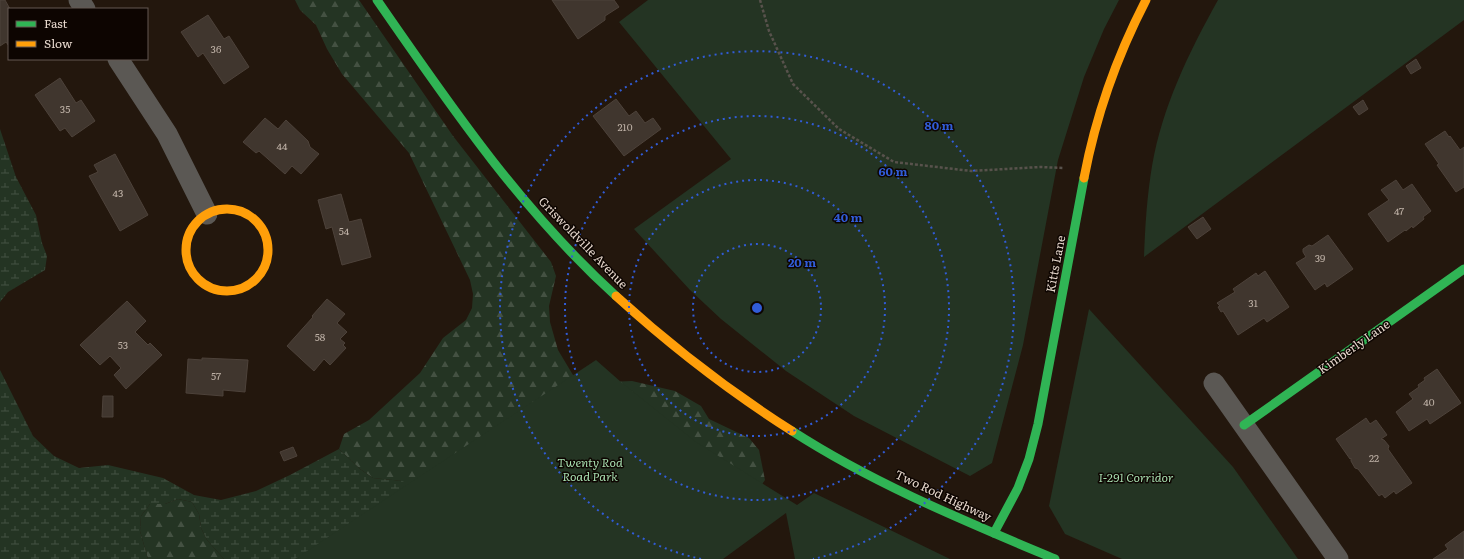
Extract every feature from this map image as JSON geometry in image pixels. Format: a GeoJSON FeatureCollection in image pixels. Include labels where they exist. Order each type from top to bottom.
{"type":"FeatureCollection","features":[{"type":"Feature","properties":{"kind":"street","name":"Griswoldville Avenue"},"geometry":{"type":"LineString","coordinates":[[377,0],[426,72],[481,147],[566,247],[632,310],[702,368],[736,394],[824,450]]}},
{"type":"Feature","properties":{"kind":"street","name":"Kitts Lane"},"geometry":{"type":"LineString","coordinates":[[994,533],[1018,488],[1029,459],[1038,424],[1086,168],[1098,118],[1112,75],[1129,33],[1146,0]]}},
{"type":"Feature","properties":{"kind":"street"},"geometry":{"type":"LineString","coordinates":[[119,60],[167,134],[207,214]]}},
{"type":"Feature","properties":{"kind":"street"},"geometry":{"type":"LineString","coordinates":[[220,209],[233,209],[246,213],[257,222],[264,233],[268,246],[267,259],[262,272],[252,282],[241,288],[227,291],[214,289],[202,282],[193,272],[187,260],[186,246],[189,233],[197,222],[207,214],[220,209]]}},
{"type":"Feature","properties":{"kind":"street","name":"Kimberly Lane"},"geometry":{"type":"LineString","coordinates":[[1244,426],[1464,269]]}},
{"type":"Feature","properties":{"kind":"street"},"geometry":{"type":"LineString","coordinates":[[1214,383],[1338,559]]}},
{"type":"Feature","properties":{"kind":"street","name":"Two Rod Highway"},"geometry":{"type":"LineString","coordinates":[[824,450],[899,490],[1055,559]]}},
{"type":"Feature","properties":{"kind":"path"},"geometry":{"type":"LineString","coordinates":[[760,0],[769,31],[793,84],[839,129],[894,162],[971,171],[1040,167],[1086,168]]}},
{"type":"Feature","properties":{"kind":"green space"},"geometry":{"type":"Polygon","coordinates":[[[295,0],[359,0],[453,136],[551,262],[556,276],[549,306],[550,322],[558,350],[573,375],[587,383],[632,381],[675,391],[701,406],[709,419],[749,438],[759,450],[765,480],[756,493],[428,559],[402,481],[373,478],[360,469],[339,449],[344,434],[369,420],[420,373],[443,338],[466,320],[472,308],[473,294],[470,280],[409,153],[342,74],[327,49],[316,25],[300,10],[295,0]]]}},
{"type":"Feature","properties":{"kind":"green space"},"geometry":{"type":"Polygon","coordinates":[[[648,0],[1119,0],[1104,29],[1084,77],[1058,160],[1023,345],[992,463],[970,476],[854,416],[786,371],[721,319],[690,290],[634,229],[731,159],[619,22],[648,0]]]}},
{"type":"Feature","properties":{"kind":"green space"},"geometry":{"type":"Polygon","coordinates":[[[1218,0],[1464,0],[1464,20],[1144,257],[1146,212],[1150,177],[1162,122],[1187,60],[1218,0]]]}},
{"type":"Feature","properties":{"kind":"green space"},"geometry":{"type":"Polygon","coordinates":[[[0,129],[16,177],[36,215],[42,243],[47,256],[45,270],[8,292],[0,302],[0,129]]]}},
{"type":"Feature","properties":{"kind":"green space","name":"I-291 Corridor"},"geometry":{"type":"Polygon","coordinates":[[[1089,309],[1233,467],[1298,559],[1122,559],[1065,534],[1049,506],[1089,309]]]}},
{"type":"Feature","properties":{"kind":"green space","name":"Twenty Rod Road Park"},"geometry":{"type":"Polygon","coordinates":[[[596,360],[696,442],[797,505],[814,493],[950,559],[795,559],[786,513],[723,559],[295,559],[596,360]]]}},
{"type":"Feature","properties":{"kind":"green space"},"geometry":{"type":"Polygon","coordinates":[[[0,370],[33,436],[54,456],[79,468],[108,465],[163,478],[194,495],[221,500],[256,491],[339,449],[360,469],[373,478],[403,481],[412,492],[428,559],[224,559],[207,540],[201,528],[199,514],[192,502],[178,499],[165,504],[150,504],[141,516],[140,531],[148,559],[0,559],[0,370]]]}},
{"type":"Feature","properties":{"kind":"green space"},"geometry":{"type":"Polygon","coordinates":[[[178,499],[192,502],[199,514],[201,528],[207,540],[224,559],[148,559],[140,531],[141,516],[150,504],[165,504],[178,499]]]}},
{"type":"Feature","properties":{"kind":"building"},"geometry":{"type":"Polygon","coordinates":[[[0,0],[5,0],[9,8],[8,8],[8,45],[6,42],[0,46],[0,0]]]}},
{"type":"Feature","properties":{"kind":"building"},"geometry":{"type":"Polygon","coordinates":[[[552,0],[614,0],[619,7],[605,16],[605,20],[578,39],[552,0]]]}},
{"type":"Feature","properties":{"kind":"building"},"geometry":{"type":"Polygon","coordinates":[[[208,15],[224,39],[229,36],[249,67],[224,84],[203,53],[198,57],[181,32],[208,15]]]}},
{"type":"Feature","properties":{"kind":"building"},"geometry":{"type":"Polygon","coordinates":[[[1416,59],[1421,68],[1411,74],[1406,66],[1416,59]]]}},
{"type":"Feature","properties":{"kind":"building"},"geometry":{"type":"Polygon","coordinates":[[[60,78],[76,103],[81,100],[95,121],[72,137],[65,128],[60,131],[35,95],[60,78]]]}},
{"type":"Feature","properties":{"kind":"building"},"geometry":{"type":"Polygon","coordinates":[[[616,99],[629,116],[636,111],[645,123],[653,118],[661,129],[624,156],[593,116],[616,99]]]}},
{"type":"Feature","properties":{"kind":"building"},"geometry":{"type":"Polygon","coordinates":[[[1363,100],[1368,109],[1359,115],[1353,107],[1363,100]]]}},
{"type":"Feature","properties":{"kind":"building"},"geometry":{"type":"Polygon","coordinates":[[[265,118],[278,129],[286,120],[308,141],[310,147],[319,154],[301,174],[292,166],[285,174],[259,151],[256,153],[243,142],[265,118]]]}},
{"type":"Feature","properties":{"kind":"building"},"geometry":{"type":"Polygon","coordinates":[[[1445,131],[1460,150],[1464,147],[1464,187],[1456,192],[1437,165],[1439,164],[1425,144],[1445,131]]]}},
{"type":"Feature","properties":{"kind":"building"},"geometry":{"type":"Polygon","coordinates":[[[115,154],[148,215],[120,231],[89,176],[98,172],[94,165],[115,154]]]}},
{"type":"Feature","properties":{"kind":"building"},"geometry":{"type":"Polygon","coordinates":[[[1396,180],[1403,190],[1412,184],[1431,211],[1413,228],[1412,226],[1388,242],[1368,214],[1389,200],[1381,190],[1396,180]]]}},
{"type":"Feature","properties":{"kind":"building"},"geometry":{"type":"Polygon","coordinates":[[[341,194],[349,222],[361,219],[371,257],[342,265],[332,227],[326,229],[318,200],[341,194]]]}},
{"type":"Feature","properties":{"kind":"building"},"geometry":{"type":"Polygon","coordinates":[[[1203,217],[1211,229],[1197,239],[1188,227],[1203,217]]]}},
{"type":"Feature","properties":{"kind":"building"},"geometry":{"type":"Polygon","coordinates":[[[1328,235],[1353,269],[1327,287],[1325,283],[1315,290],[1296,263],[1306,257],[1303,249],[1309,245],[1312,246],[1328,235]]]}},
{"type":"Feature","properties":{"kind":"building"},"geometry":{"type":"Polygon","coordinates":[[[1265,271],[1289,307],[1267,322],[1264,318],[1238,335],[1223,311],[1221,312],[1218,307],[1220,306],[1217,303],[1235,292],[1233,289],[1256,273],[1258,276],[1265,271]]]}},
{"type":"Feature","properties":{"kind":"building"},"geometry":{"type":"Polygon","coordinates":[[[327,299],[345,314],[337,323],[347,332],[340,339],[345,343],[343,345],[346,348],[330,365],[324,359],[314,371],[287,346],[327,299]]]}},
{"type":"Feature","properties":{"kind":"building"},"geometry":{"type":"Polygon","coordinates":[[[127,301],[146,321],[135,332],[148,345],[150,343],[162,355],[126,389],[114,375],[121,368],[110,356],[100,365],[80,345],[127,301]]]}},
{"type":"Feature","properties":{"kind":"building"},"geometry":{"type":"Polygon","coordinates":[[[202,358],[248,360],[245,392],[223,390],[223,396],[186,393],[188,359],[202,360],[202,358]]]}},
{"type":"Feature","properties":{"kind":"building"},"geometry":{"type":"Polygon","coordinates":[[[1437,369],[1461,403],[1430,424],[1427,419],[1409,431],[1396,412],[1413,399],[1409,394],[1419,387],[1418,385],[1425,380],[1424,378],[1437,369]]]}},
{"type":"Feature","properties":{"kind":"building"},"geometry":{"type":"Polygon","coordinates":[[[103,396],[113,396],[113,417],[102,417],[103,396]]]}},
{"type":"Feature","properties":{"kind":"building"},"geometry":{"type":"Polygon","coordinates":[[[1366,418],[1370,424],[1376,420],[1387,435],[1381,439],[1384,440],[1389,446],[1388,449],[1412,483],[1396,494],[1394,491],[1385,498],[1382,494],[1379,496],[1358,469],[1355,468],[1351,458],[1350,459],[1336,439],[1366,418]]]}},
{"type":"Feature","properties":{"kind":"building"},"geometry":{"type":"Polygon","coordinates":[[[293,447],[297,456],[284,461],[280,452],[293,447]]]}},
{"type":"Feature","properties":{"kind":"building"},"geometry":{"type":"Polygon","coordinates":[[[1464,531],[1464,559],[1433,559],[1448,549],[1445,545],[1464,531]]]}},
{"type":"Feature","properties":{"kind":"traffic: fast"},"geometry":{"type":"LineString","coordinates":[[377,0],[431,78],[488,155],[549,228],[581,263],[616,296]]}},
{"type":"Feature","properties":{"kind":"traffic: fast"},"geometry":{"type":"LineString","coordinates":[[994,533],[1018,488],[1029,459],[1038,424],[1084,178]]}},
{"type":"Feature","properties":{"kind":"traffic: fast"},"geometry":{"type":"LineString","coordinates":[[1244,425],[1464,269]]}},
{"type":"Feature","properties":{"kind":"traffic: fast"},"geometry":{"type":"LineString","coordinates":[[792,431],[855,468],[920,501],[1055,559]]}},
{"type":"Feature","properties":{"kind":"traffic: slow"},"geometry":{"type":"LineString","coordinates":[[1084,178],[1095,131],[1109,86],[1126,43],[1146,0]]}},
{"type":"Feature","properties":{"kind":"traffic: slow"},"geometry":{"type":"LineString","coordinates":[[227,209],[243,212],[256,221],[265,234],[268,250],[265,266],[256,279],[243,288],[227,291],[211,288],[198,279],[189,266],[186,250],[189,234],[198,221],[211,212],[227,209]]}},
{"type":"Feature","properties":{"kind":"traffic: slow"},"geometry":{"type":"LineString","coordinates":[[616,296],[658,333],[723,384],[792,431]]}}]}
